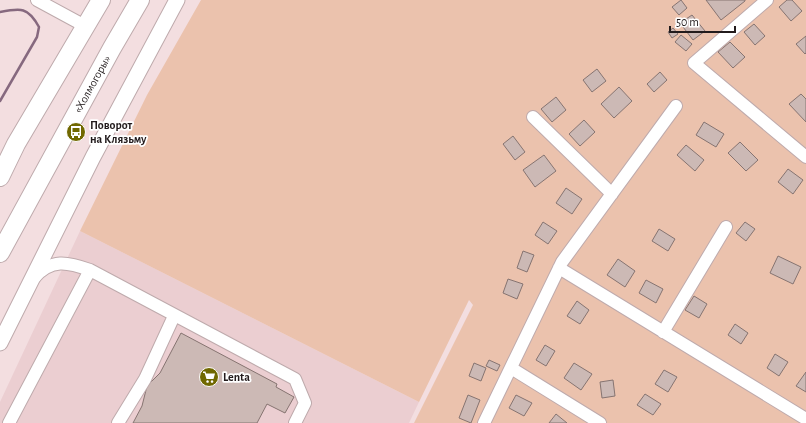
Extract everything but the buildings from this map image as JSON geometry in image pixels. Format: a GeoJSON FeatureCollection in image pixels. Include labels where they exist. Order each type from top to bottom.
{"type":"FeatureCollection","features":[{"type":"Feature","properties":{"kind":"highway"},"geometry":{"type":"LineString","coordinates":[[0,177],[16,144],[101,0]]}},
{"type":"Feature","properties":{"kind":"highway","name":"«Холмогоры»"},"geometry":{"type":"LineString","coordinates":[[0,253],[112,48],[140,0]]}},
{"type":"Feature","properties":{"kind":"main road"},"geometry":{"type":"LineString","coordinates":[[0,343],[93,157],[177,0]]}},
{"type":"Feature","properties":{"kind":"street"},"geometry":{"type":"LineString","coordinates":[[37,0],[85,26]]}},
{"type":"Feature","properties":{"kind":"street"},"geometry":{"type":"LineString","coordinates":[[767,0],[694,63],[806,157]]}},
{"type":"Feature","properties":{"kind":"street"},"geometry":{"type":"LineString","coordinates":[[484,423],[559,268],[676,106]]}},
{"type":"Feature","properties":{"kind":"street"},"geometry":{"type":"LineString","coordinates":[[533,117],[612,194]]}},
{"type":"Feature","properties":{"kind":"street"},"geometry":{"type":"LineString","coordinates":[[663,332],[726,227]]}},
{"type":"Feature","properties":{"kind":"street"},"geometry":{"type":"LineString","coordinates":[[31,282],[40,271],[48,266],[60,263],[73,264],[90,270],[295,379],[305,403],[295,423]]}},
{"type":"Feature","properties":{"kind":"street"},"geometry":{"type":"LineString","coordinates":[[559,268],[806,419]]}},
{"type":"Feature","properties":{"kind":"street"},"geometry":{"type":"LineString","coordinates":[[9,423],[90,270]]}},
{"type":"Feature","properties":{"kind":"street"},"geometry":{"type":"LineString","coordinates":[[118,423],[145,379],[174,316]]}},
{"type":"Feature","properties":{"kind":"street"},"geometry":{"type":"LineString","coordinates":[[511,368],[600,423]]}},
{"type":"Feature","properties":{"kind":"shaded area"},"geometry":{"type":"Polygon","coordinates":[[[201,0],[806,0],[806,423],[414,423],[473,305],[469,300],[419,402],[80,231],[147,95],[201,0]]]}},
{"type":"Feature","properties":{"kind":"shaded area"},"geometry":{"type":"Polygon","coordinates":[[[80,231],[419,402],[409,423],[0,423],[0,402],[80,231]]]}},
{"type":"Feature","properties":{"kind":"waterway"},"geometry":{"type":"LineString","coordinates":[[0,12],[23,10],[35,20],[39,27],[37,37],[0,101]]}},
{"type":"Feature","properties":{"kind":"place","name":"Поворот на Клязьму"},"geometry":{"type":"Point","coordinates":[76,132]}},
{"type":"Feature","properties":{"kind":"place","name":"Lenta"},"geometry":{"type":"Point","coordinates":[209,377]}}]}
